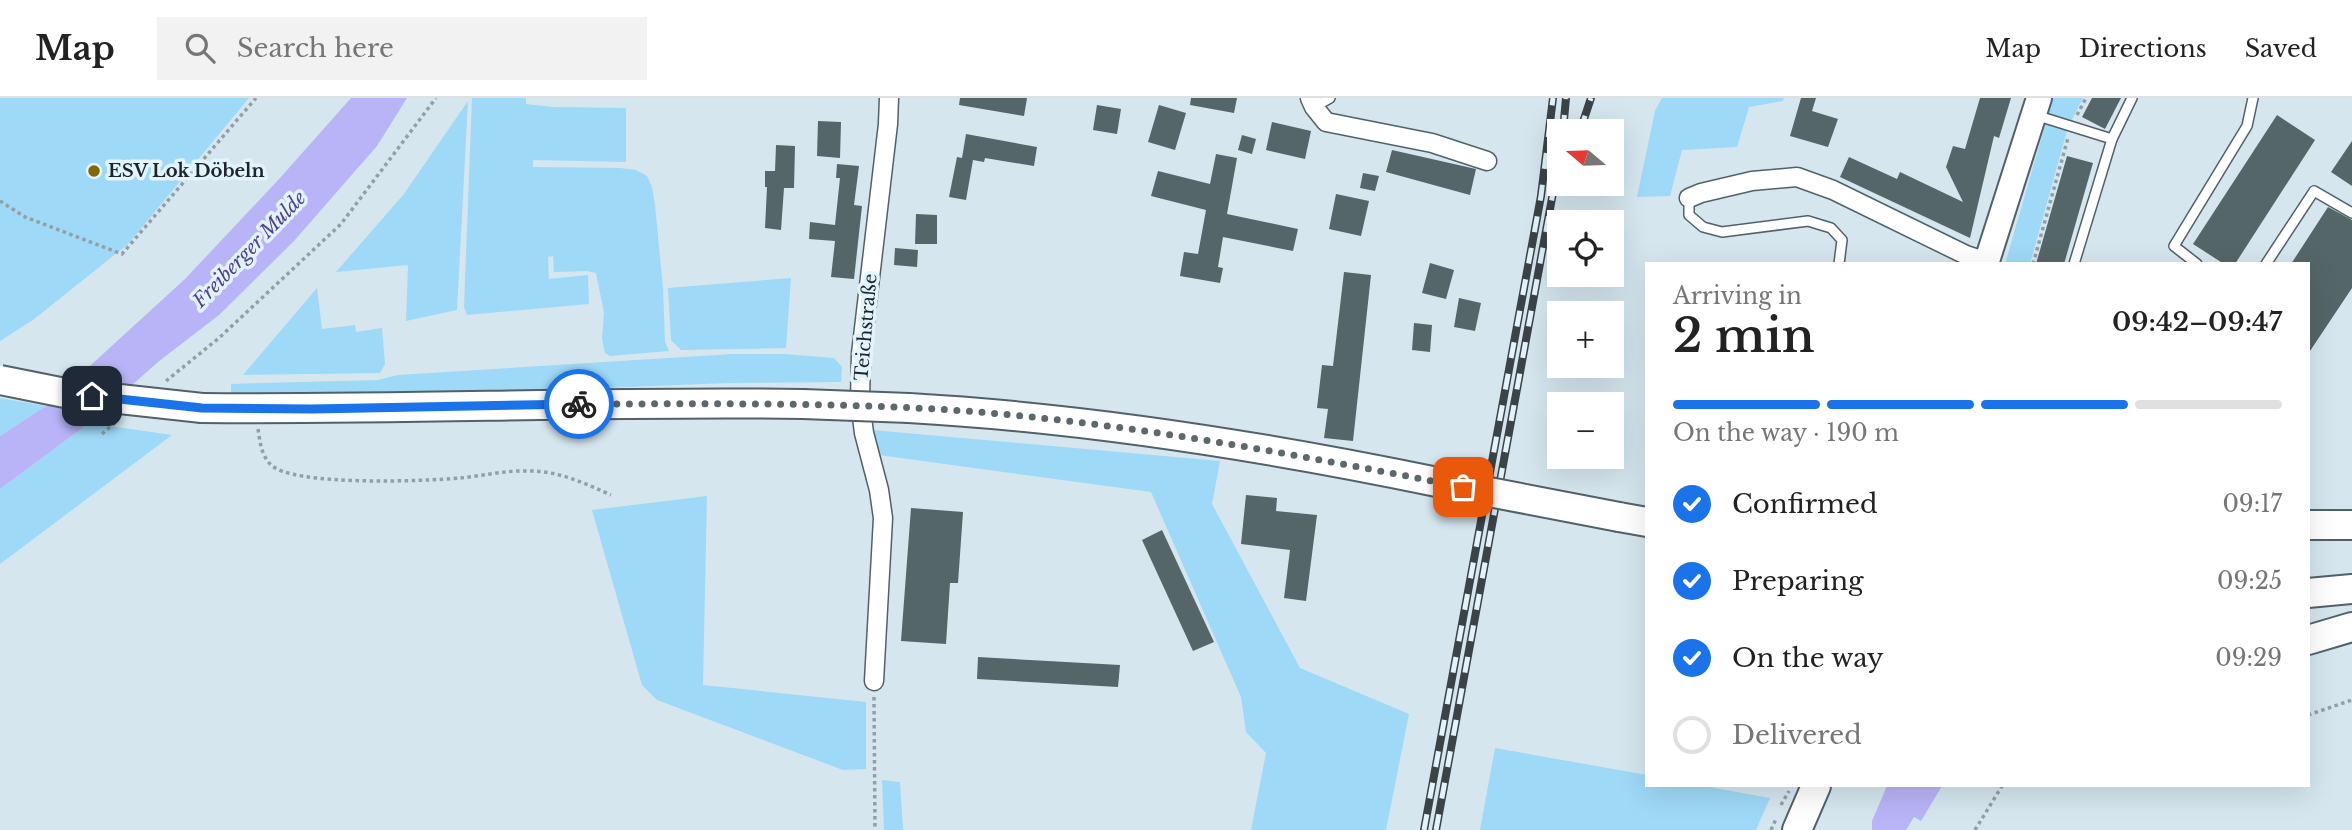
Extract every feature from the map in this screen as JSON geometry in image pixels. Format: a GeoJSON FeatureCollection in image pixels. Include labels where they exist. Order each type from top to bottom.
{"type":"FeatureCollection","features":[{"type":"Feature","properties":{"kind":"main road"},"geometry":{"type":"LineString","coordinates":[[1986,262],[2036,106]]}},
{"type":"Feature","properties":{"kind":"main road"},"geometry":{"type":"LineString","coordinates":[[0,380],[65,393],[202,408],[803,404],[966,411],[1092,425],[1262,449],[1645,523]]}},
{"type":"Feature","properties":{"kind":"main road"},"geometry":{"type":"LineString","coordinates":[[2310,526],[2352,525]]}},
{"type":"Feature","properties":{"kind":"main road"},"geometry":{"type":"LineString","coordinates":[[2310,593],[2352,589]]}},
{"type":"Feature","properties":{"kind":"main road"},"geometry":{"type":"LineString","coordinates":[[2310,639],[2352,626]]}},
{"type":"Feature","properties":{"kind":"main road"},"geometry":{"type":"LineString","coordinates":[[1797,830],[1816,787]]}},
{"type":"Feature","properties":{"kind":"street","name":"Teichstraße"},"geometry":{"type":"LineString","coordinates":[[874,681],[883,519],[879,490],[864,433],[860,401],[861,354],[888,124],[888,98]]}},
{"type":"Feature","properties":{"kind":"street"},"geometry":{"type":"LineString","coordinates":[[1312,102],[1326,122],[1432,144],[1488,161]]}},
{"type":"Feature","properties":{"kind":"street"},"geometry":{"type":"LineString","coordinates":[[1689,198],[1752,181],[1797,177],[1833,190],[1984,262]]}},
{"type":"Feature","properties":{"kind":"lane"},"geometry":{"type":"LineString","coordinates":[[1312,102],[1331,98]]}},
{"type":"Feature","properties":{"kind":"lane"},"geometry":{"type":"LineString","coordinates":[[2075,262],[2112,139],[2132,98]]}},
{"type":"Feature","properties":{"kind":"lane"},"geometry":{"type":"LineString","coordinates":[[2194,262],[2174,246],[2247,126],[2253,98]]}},
{"type":"Feature","properties":{"kind":"lane"},"geometry":{"type":"LineString","coordinates":[[2036,106],[2072,126],[2112,139]]}},
{"type":"Feature","properties":{"kind":"lane"},"geometry":{"type":"LineString","coordinates":[[2267,262],[2314,191],[2352,213]]}},
{"type":"Feature","properties":{"kind":"lane"},"geometry":{"type":"LineString","coordinates":[[1689,198],[1689,215],[1703,227],[1723,232],[1808,221],[1831,228],[1842,240],[1839,262]]}},
{"type":"Feature","properties":{"kind":"path"},"geometry":{"type":"LineString","coordinates":[[0,201],[25,217],[122,254],[256,98]]}},
{"type":"Feature","properties":{"kind":"path"},"geometry":{"type":"LineString","coordinates":[[156,389],[219,338],[341,224],[436,98]]}},
{"type":"Feature","properties":{"kind":"path"},"geometry":{"type":"LineString","coordinates":[[2034,262],[2072,126],[2086,98]]}},
{"type":"Feature","properties":{"kind":"path"},"geometry":{"type":"LineString","coordinates":[[102,434],[124,415]]}},
{"type":"Feature","properties":{"kind":"path"},"geometry":{"type":"LineString","coordinates":[[261,449],[271,465],[290,475],[412,481],[529,470],[560,474],[611,495]]}},
{"type":"Feature","properties":{"kind":"path"},"geometry":{"type":"LineString","coordinates":[[874,681],[874,830]]}},
{"type":"Feature","properties":{"kind":"path"},"geometry":{"type":"LineString","coordinates":[[2310,714],[2352,701]]}},
{"type":"Feature","properties":{"kind":"path"},"geometry":{"type":"LineString","coordinates":[[1975,830],[2001,787]]}},
{"type":"Feature","properties":{"kind":"shaded area","name":"ESV Lok Döbeln"},"geometry":{"type":"Polygon","coordinates":[[[0,98],[249,98],[128,244],[33,320],[0,341],[0,98]]]}},
{"type":"Feature","properties":{"kind":"shaded area"},"geometry":{"type":"Polygon","coordinates":[[[472,98],[526,98],[526,104],[553,107],[626,108],[626,162],[533,160],[533,167],[620,168],[636,170],[647,176],[655,205],[665,342],[669,351],[610,356],[605,353],[602,339],[604,313],[596,273],[554,272],[553,256],[548,257],[549,279],[588,275],[589,304],[467,315],[464,307],[472,98]]]}},
{"type":"Feature","properties":{"kind":"shaded area"},"geometry":{"type":"Polygon","coordinates":[[[1662,98],[1784,98],[1783,101],[1749,107],[1737,147],[1682,150],[1670,196],[1637,197],[1655,111],[1662,98]]]}},
{"type":"Feature","properties":{"kind":"shaded area"},"geometry":{"type":"Polygon","coordinates":[[[2053,98],[2083,98],[2068,127],[2031,262],[2006,262],[2053,98]]]}},
{"type":"Feature","properties":{"kind":"shaded area"},"geometry":{"type":"Polygon","coordinates":[[[468,101],[457,310],[406,321],[408,265],[336,272],[404,194],[468,101]]]}},
{"type":"Feature","properties":{"kind":"shaded area"},"geometry":{"type":"Polygon","coordinates":[[[791,278],[786,348],[681,350],[671,340],[668,288],[791,278]]]}},
{"type":"Feature","properties":{"kind":"shaded area"},"geometry":{"type":"Polygon","coordinates":[[[317,288],[322,329],[355,325],[356,332],[382,328],[385,364],[380,373],[243,375],[317,288]]]}},
{"type":"Feature","properties":{"kind":"shaded area"},"geometry":{"type":"Polygon","coordinates":[[[733,354],[834,358],[842,367],[841,382],[728,383],[480,393],[231,396],[231,384],[378,380],[398,375],[733,354]]]}},
{"type":"Feature","properties":{"kind":"shaded area"},"geometry":{"type":"Polygon","coordinates":[[[0,398],[46,406],[0,436],[0,398]]]}},
{"type":"Feature","properties":{"kind":"shaded area"},"geometry":{"type":"Polygon","coordinates":[[[89,423],[172,435],[0,564],[0,489],[89,423]]]}},
{"type":"Feature","properties":{"kind":"shaded area"},"geometry":{"type":"Polygon","coordinates":[[[872,430],[1220,461],[1212,504],[1300,668],[1409,714],[1386,830],[1251,830],[1266,753],[1246,732],[1241,697],[1151,492],[879,455],[872,430]]]}},
{"type":"Feature","properties":{"kind":"shaded area"},"geometry":{"type":"Polygon","coordinates":[[[707,496],[703,685],[866,702],[866,769],[843,770],[657,700],[642,685],[592,510],[707,496]]]}},
{"type":"Feature","properties":{"kind":"shaded area"},"geometry":{"type":"Polygon","coordinates":[[[1495,748],[1645,775],[1645,787],[1710,787],[1770,798],[1756,830],[1480,830],[1495,748]]]}},
{"type":"Feature","properties":{"kind":"shaded area"},"geometry":{"type":"Polygon","coordinates":[[[882,780],[900,782],[903,830],[884,830],[882,780]]]}},
{"type":"Feature","properties":{"kind":"water","name":"Freiberger Mulde"},"geometry":{"type":"Polygon","coordinates":[[[351,98],[407,98],[377,146],[294,241],[219,315],[158,362],[89,423],[0,489],[0,436],[46,406],[185,279],[351,98]]]}},
{"type":"Feature","properties":{"kind":"water"},"geometry":{"type":"Polygon","coordinates":[[[1887,787],[1941,787],[1921,821],[1914,817],[1906,830],[1872,830],[1872,821],[1887,787]]]}},
{"type":"Feature","properties":{"kind":"building"},"geometry":{"type":"Polygon","coordinates":[[[960,98],[1027,98],[1024,116],[959,105],[960,98]]]}},
{"type":"Feature","properties":{"kind":"building"},"geometry":{"type":"Polygon","coordinates":[[[1191,98],[1237,98],[1234,113],[1190,105],[1191,98]]]}},
{"type":"Feature","properties":{"kind":"building"},"geometry":{"type":"Polygon","coordinates":[[[1801,98],[1816,98],[1812,111],[1838,119],[1828,147],[1790,136],[1801,98]]]}},
{"type":"Feature","properties":{"kind":"building"},"geometry":{"type":"Polygon","coordinates":[[[1980,98],[2011,98],[1999,138],[1994,136],[1970,238],[1840,177],[1849,157],[1897,179],[1900,172],[1963,202],[1946,167],[1953,146],[1965,149],[1980,98]]]}},
{"type":"Feature","properties":{"kind":"building"},"geometry":{"type":"Polygon","coordinates":[[[2092,98],[2121,98],[2105,129],[2082,117],[2092,98]]]}},
{"type":"Feature","properties":{"kind":"building"},"geometry":{"type":"Polygon","coordinates":[[[1097,105],[1121,109],[1117,134],[1093,130],[1097,105]]]}},
{"type":"Feature","properties":{"kind":"building"},"geometry":{"type":"Polygon","coordinates":[[[1159,105],[1186,113],[1175,150],[1148,142],[1159,105]]]}},
{"type":"Feature","properties":{"kind":"building"},"geometry":{"type":"Polygon","coordinates":[[[2277,115],[2315,140],[2236,262],[2221,262],[2193,244],[2277,115]]]}},
{"type":"Feature","properties":{"kind":"building"},"geometry":{"type":"Polygon","coordinates":[[[818,121],[841,122],[840,158],[817,156],[818,121]]]}},
{"type":"Feature","properties":{"kind":"building"},"geometry":{"type":"Polygon","coordinates":[[[1272,122],[1311,131],[1305,159],[1266,150],[1272,122]]]}},
{"type":"Feature","properties":{"kind":"building"},"geometry":{"type":"Polygon","coordinates":[[[966,134],[1037,147],[1034,166],[985,158],[984,162],[973,160],[966,200],[949,197],[957,157],[962,158],[966,134]]]}},
{"type":"Feature","properties":{"kind":"building"},"geometry":{"type":"Polygon","coordinates":[[[1242,135],[1256,139],[1252,154],[1238,150],[1242,135]]]}},
{"type":"Feature","properties":{"kind":"building"},"geometry":{"type":"Polygon","coordinates":[[[2352,141],[2352,186],[2331,172],[2352,141]]]}},
{"type":"Feature","properties":{"kind":"building"},"geometry":{"type":"Polygon","coordinates":[[[776,145],[795,146],[794,188],[784,188],[781,230],[765,228],[765,171],[775,171],[776,145]]]}},
{"type":"Feature","properties":{"kind":"building"},"geometry":{"type":"Polygon","coordinates":[[[1392,150],[1476,169],[1470,195],[1386,172],[1392,150]]]}},
{"type":"Feature","properties":{"kind":"building"},"geometry":{"type":"Polygon","coordinates":[[[1216,154],[1237,158],[1227,214],[1298,229],[1293,251],[1223,237],[1218,267],[1223,268],[1220,283],[1180,276],[1184,252],[1198,254],[1206,210],[1151,196],[1158,171],[1210,184],[1216,154]]]}},
{"type":"Feature","properties":{"kind":"building"},"geometry":{"type":"Polygon","coordinates":[[[2067,156],[2093,163],[2065,262],[2037,262],[2067,156]]]}},
{"type":"Feature","properties":{"kind":"building"},"geometry":{"type":"Polygon","coordinates":[[[837,164],[859,166],[854,205],[862,206],[854,279],[831,277],[835,241],[809,239],[810,222],[835,225],[840,178],[836,178],[837,164]]]}},
{"type":"Feature","properties":{"kind":"building"},"geometry":{"type":"Polygon","coordinates":[[[1363,173],[1379,176],[1375,191],[1360,188],[1363,173]]]}},
{"type":"Feature","properties":{"kind":"building"},"geometry":{"type":"Polygon","coordinates":[[[1336,194],[1369,201],[1361,236],[1329,229],[1336,194]]]}},
{"type":"Feature","properties":{"kind":"building"},"geometry":{"type":"Polygon","coordinates":[[[2328,207],[2352,220],[2352,288],[2310,351],[2310,262],[2292,262],[2328,207]]]}},
{"type":"Feature","properties":{"kind":"building"},"geometry":{"type":"Polygon","coordinates":[[[916,214],[937,215],[937,244],[915,244],[916,214]]]}},
{"type":"Feature","properties":{"kind":"building"},"geometry":{"type":"Polygon","coordinates":[[[895,248],[918,250],[917,267],[894,265],[895,248]]]}},
{"type":"Feature","properties":{"kind":"building"},"geometry":{"type":"Polygon","coordinates":[[[1430,263],[1454,270],[1446,299],[1422,293],[1430,263]]]}},
{"type":"Feature","properties":{"kind":"building"},"geometry":{"type":"Polygon","coordinates":[[[1344,272],[1371,275],[1353,441],[1324,438],[1328,409],[1317,408],[1322,365],[1333,366],[1344,272]]]}},
{"type":"Feature","properties":{"kind":"building"},"geometry":{"type":"Polygon","coordinates":[[[1459,298],[1481,303],[1475,331],[1454,327],[1459,298]]]}},
{"type":"Feature","properties":{"kind":"building"},"geometry":{"type":"Polygon","coordinates":[[[1414,323],[1432,325],[1430,352],[1412,350],[1414,323]]]}},
{"type":"Feature","properties":{"kind":"building"},"geometry":{"type":"Polygon","coordinates":[[[1246,495],[1277,498],[1276,511],[1317,515],[1306,601],[1284,598],[1290,550],[1241,544],[1246,495]]]}},
{"type":"Feature","properties":{"kind":"building"},"geometry":{"type":"Polygon","coordinates":[[[911,508],[963,512],[958,583],[950,583],[946,644],[901,641],[911,508]]]}},
{"type":"Feature","properties":{"kind":"building"},"geometry":{"type":"Polygon","coordinates":[[[1162,530],[1214,642],[1193,651],[1142,540],[1162,530]]]}},
{"type":"Feature","properties":{"kind":"building"},"geometry":{"type":"Polygon","coordinates":[[[978,657],[1120,665],[1118,687],[977,679],[978,657]]]}},
{"type":"Feature","properties":{"kind":"railway"},"geometry":{"type":"LineString","coordinates":[[1424,830],[1541,196],[1553,98]]}},
{"type":"Feature","properties":{"kind":"railway"},"geometry":{"type":"LineString","coordinates":[[1564,119],[1566,98]]}},
{"type":"Feature","properties":{"kind":"railway"},"geometry":{"type":"LineString","coordinates":[[1584,119],[1591,98]]}},
{"type":"Feature","properties":{"kind":"railway"},"geometry":{"type":"LineString","coordinates":[[1436,830],[1552,196]]}},
{"type":"Feature","properties":{"kind":"way so far"},"geometry":{"type":"LineString","coordinates":[[579,404],[803,404],[966,411],[1209,440],[1463,487]]}},
{"type":"Feature","properties":{"kind":"place","name":"ESV Lok Döbeln"},"geometry":{"type":"Point","coordinates":[94,171]}},
{"type":"Feature","properties":{"kind":"route"},"geometry":{"type":"LineString","coordinates":[[92,396],[202,408],[312,409],[579,404]]}}]}
